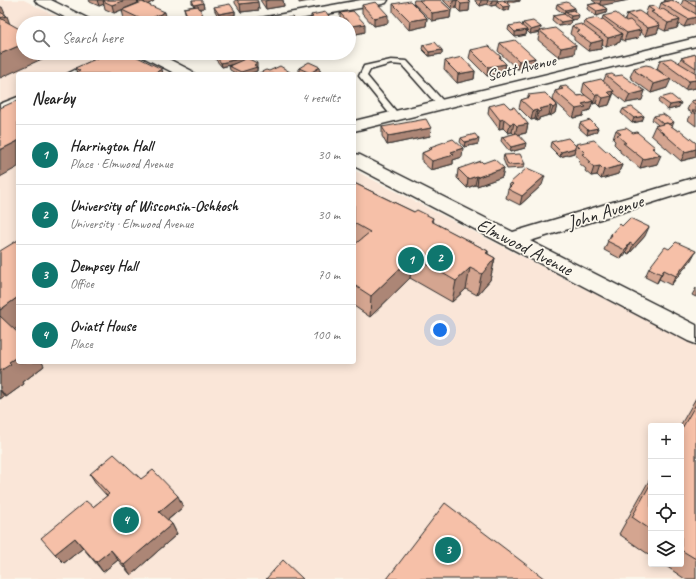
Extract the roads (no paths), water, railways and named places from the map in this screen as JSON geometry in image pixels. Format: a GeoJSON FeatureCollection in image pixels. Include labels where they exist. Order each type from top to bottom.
{"type":"FeatureCollection","features":[{"type":"Feature","properties":{"kind":"street"},"geometry":{"type":"LineString","coordinates":[[294,16],[382,0]]}},
{"type":"Feature","properties":{"kind":"street"},"geometry":{"type":"LineString","coordinates":[[48,1],[74,16]]}},
{"type":"Feature","properties":{"kind":"street","name":"Scott Avenue"},"geometry":{"type":"LineString","coordinates":[[356,126],[696,42]]}},
{"type":"Feature","properties":{"kind":"street"},"geometry":{"type":"LineString","coordinates":[[160,60],[183,72]]}},
{"type":"Feature","properties":{"kind":"street","name":"Elmwood Avenue"},"geometry":{"type":"LineString","coordinates":[[356,160],[513,239],[696,335]]}},
{"type":"Feature","properties":{"kind":"street","name":"John Avenue"},"geometry":{"type":"LineString","coordinates":[[513,239],[696,183]]}},
{"type":"Feature","properties":{"kind":"lane"},"geometry":{"type":"LineString","coordinates":[[75,72],[100,60]]}},
{"type":"Feature","properties":{"kind":"lane"},"geometry":{"type":"LineString","coordinates":[[396,116],[363,76],[366,68],[392,62],[404,63],[442,104]]}},
{"type":"Feature","properties":{"kind":"lane"},"geometry":{"type":"LineString","coordinates":[[0,107],[16,100]]}},
{"type":"Feature","properties":{"kind":"place","name":"University of Wisconsin-Oshkosh"},"geometry":{"type":"Point","coordinates":[440,258]}},
{"type":"Feature","properties":{"kind":"place","name":"Harrington Hall"},"geometry":{"type":"Point","coordinates":[411,260]}},
{"type":"Feature","properties":{"kind":"place","name":"Oviatt House"},"geometry":{"type":"Point","coordinates":[126,520]}},
{"type":"Feature","properties":{"kind":"place","name":"Dempsey Hall"},"geometry":{"type":"Point","coordinates":[448,550]}}]}
